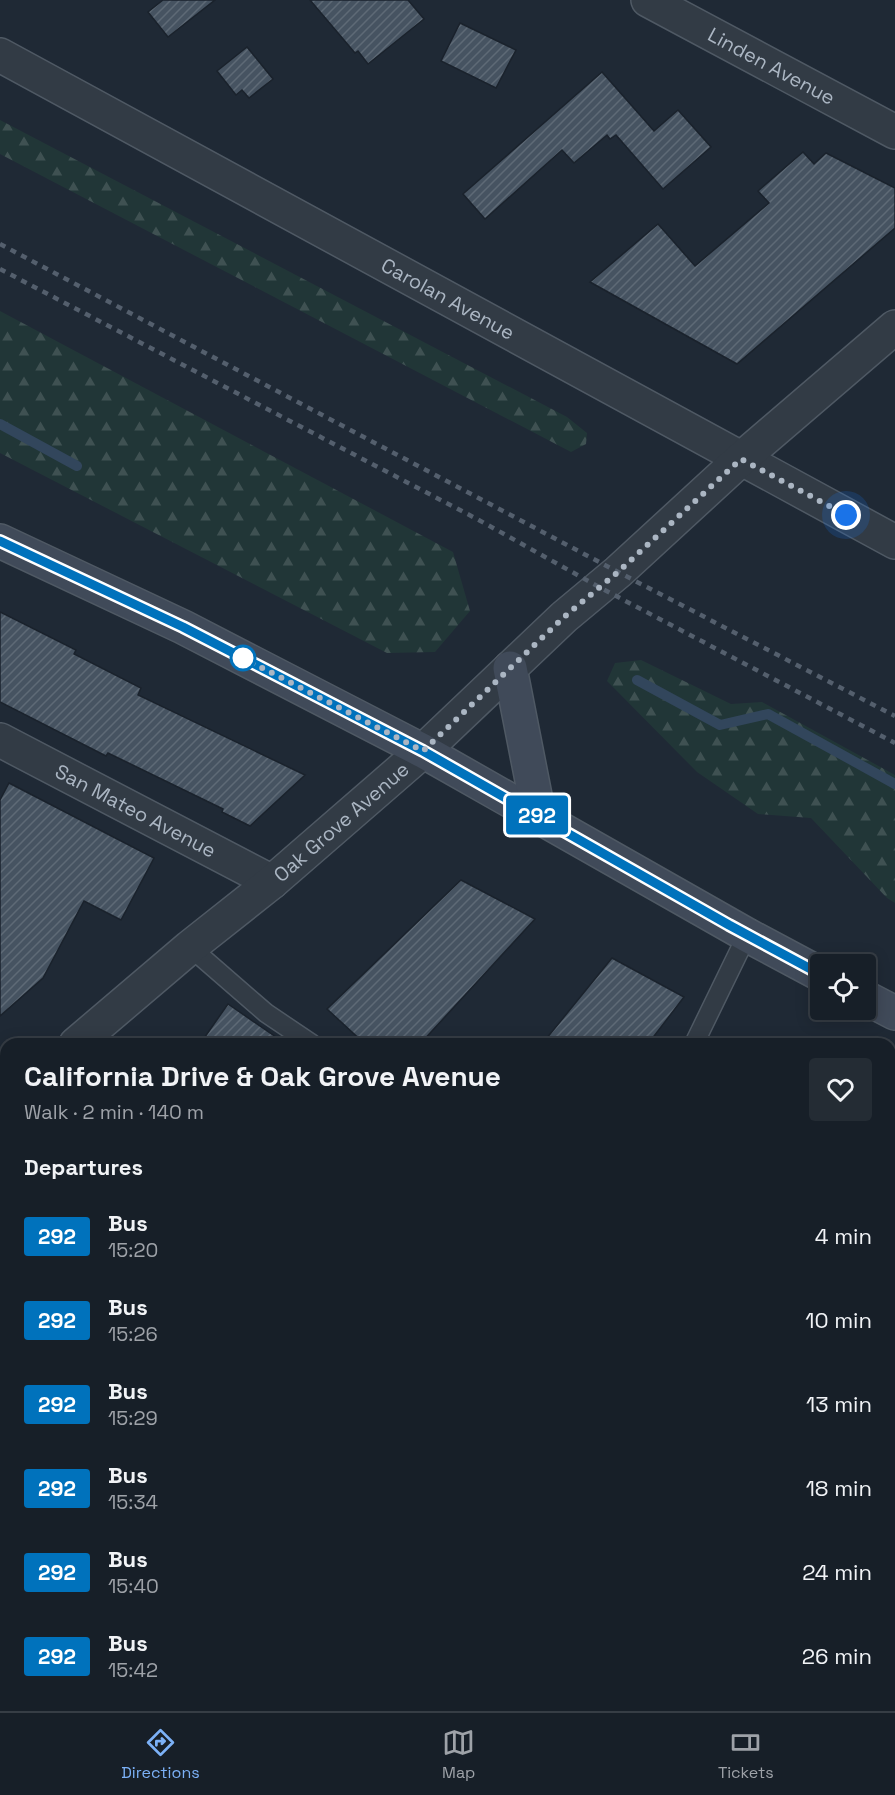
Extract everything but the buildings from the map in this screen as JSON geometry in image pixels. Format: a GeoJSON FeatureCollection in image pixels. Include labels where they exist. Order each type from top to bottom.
{"type":"FeatureCollection","features":[{"type":"Feature","properties":{"kind":"main road"},"geometry":{"type":"LineString","coordinates":[[0,541],[183,627],[423,751],[810,969]]}},
{"type":"Feature","properties":{"kind":"main road"},"geometry":{"type":"LineString","coordinates":[[510,668],[539,816]]}},
{"type":"Feature","properties":{"kind":"main road"},"geometry":{"type":"LineString","coordinates":[[876,1003],[895,1013]]}},
{"type":"Feature","properties":{"kind":"street","name":"Linden Avenue"},"geometry":{"type":"LineString","coordinates":[[648,0],[895,132]]}},
{"type":"Feature","properties":{"kind":"street","name":"Carolan Avenue"},"geometry":{"type":"LineString","coordinates":[[0,55],[895,542]]}},
{"type":"Feature","properties":{"kind":"street","name":"Oak Grove Avenue"},"geometry":{"type":"LineString","coordinates":[[83,1038],[190,947],[272,882],[423,751],[564,617],[618,572],[741,459],[895,327]]}},
{"type":"Feature","properties":{"kind":"street","name":"San Mateo Avenue"},"geometry":{"type":"LineString","coordinates":[[0,740],[272,882]]}},
{"type":"Feature","properties":{"kind":"lane"},"geometry":{"type":"LineString","coordinates":[[697,1038],[747,935]]}},
{"type":"Feature","properties":{"kind":"lane"},"geometry":{"type":"LineString","coordinates":[[190,947],[266,1013],[303,1038]]}},
{"type":"Feature","properties":{"kind":"green space"},"geometry":{"type":"Polygon","coordinates":[[[0,120],[567,417],[587,433],[586,444],[571,452],[0,154],[0,120]]]}},
{"type":"Feature","properties":{"kind":"green space"},"geometry":{"type":"Polygon","coordinates":[[[0,311],[453,552],[470,611],[435,652],[387,653],[0,453],[0,311]]]}},
{"type":"Feature","properties":{"kind":"green space"},"geometry":{"type":"Polygon","coordinates":[[[641,660],[731,704],[762,702],[895,775],[895,903],[887,898],[811,818],[758,814],[697,772],[607,681],[615,663],[641,660]]]}},
{"type":"Feature","properties":{"kind":"waterway"},"geometry":{"type":"LineString","coordinates":[[0,424],[77,466]]}},
{"type":"Feature","properties":{"kind":"waterway"},"geometry":{"type":"LineString","coordinates":[[637,680],[720,725],[768,714],[895,784]]}},
{"type":"Feature","properties":{"kind":"railway"},"geometry":{"type":"LineString","coordinates":[[0,244],[618,572],[895,716]]}},
{"type":"Feature","properties":{"kind":"railway"},"geometry":{"type":"LineString","coordinates":[[0,269],[477,519],[599,587],[895,743]]}},
{"type":"Feature","properties":{"kind":"bus line","name":"292"},"geometry":{"type":"LineString","coordinates":[[0,541],[183,627],[423,751],[810,969]]}},
{"type":"Feature","properties":{"kind":"route"},"geometry":{"type":"LineString","coordinates":[[243,658],[423,751],[564,617],[618,572],[741,459],[846,515]]}}]}
